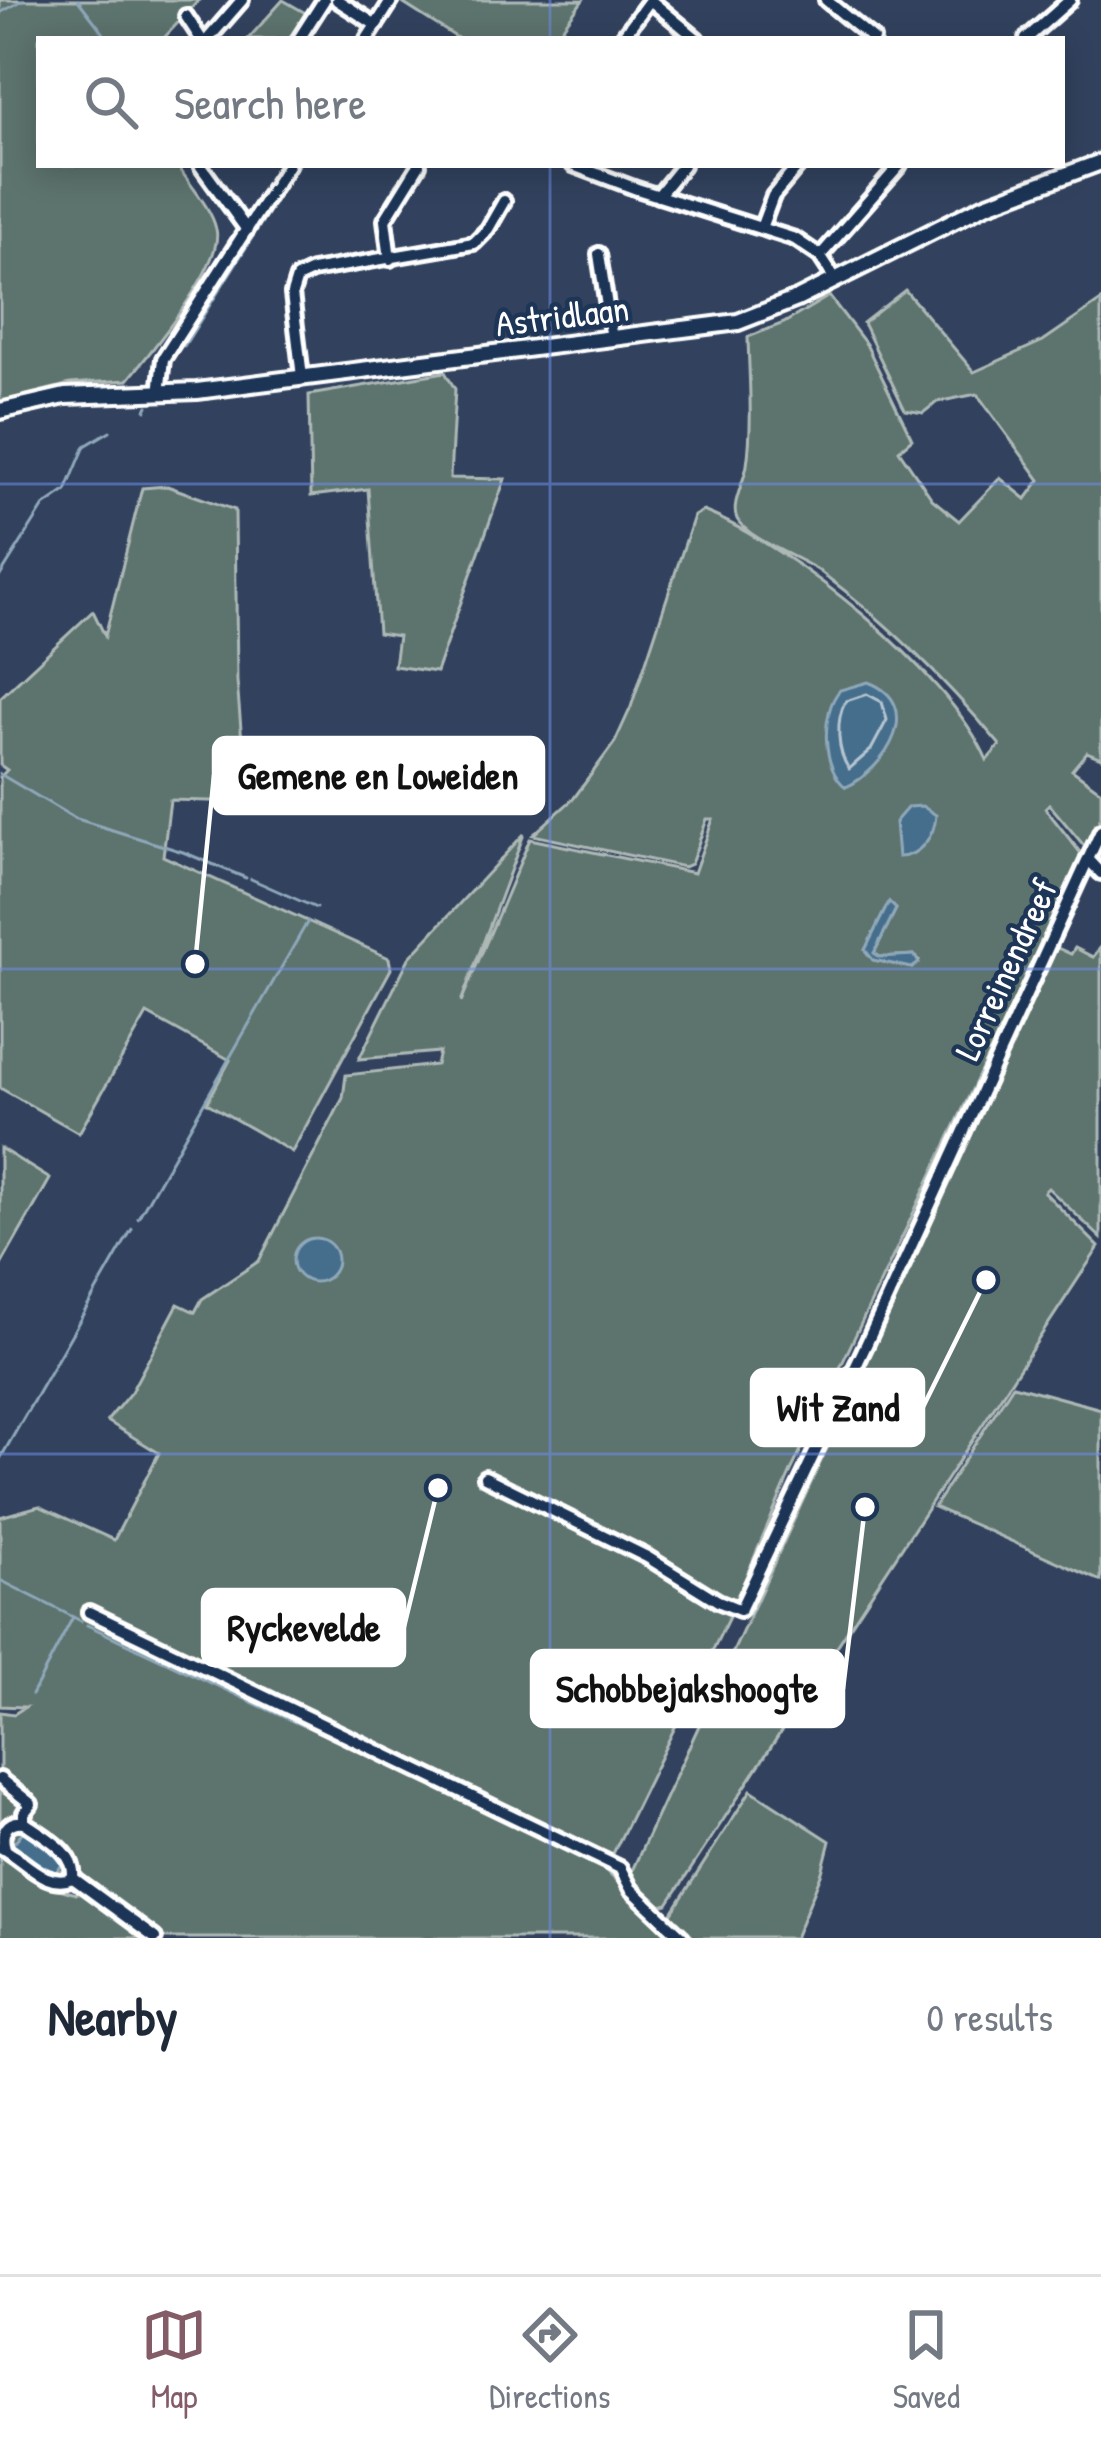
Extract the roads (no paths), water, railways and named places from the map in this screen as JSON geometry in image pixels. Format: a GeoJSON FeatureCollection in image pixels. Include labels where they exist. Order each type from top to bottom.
{"type":"FeatureCollection","features":[{"type":"Feature","properties":{"kind":"main road","name":"Astridlaan"},"geometry":{"type":"LineString","coordinates":[[0,411],[65,395],[164,392],[738,322],[787,304],[1048,174],[1101,162]]}},
{"type":"Feature","properties":{"kind":"street"},"geometry":{"type":"LineString","coordinates":[[208,36],[242,0]]}},
{"type":"Feature","properties":{"kind":"street"},"geometry":{"type":"LineString","coordinates":[[301,36],[324,0]]}},
{"type":"Feature","properties":{"kind":"street"},"geometry":{"type":"LineString","coordinates":[[338,0],[376,25]]}},
{"type":"Feature","properties":{"kind":"street"},"geometry":{"type":"LineString","coordinates":[[369,36],[392,0]]}},
{"type":"Feature","properties":{"kind":"street"},"geometry":{"type":"LineString","coordinates":[[623,36],[650,0],[693,36]]}},
{"type":"Feature","properties":{"kind":"street"},"geometry":{"type":"LineString","coordinates":[[826,0],[869,36]]}},
{"type":"Feature","properties":{"kind":"street"},"geometry":{"type":"LineString","coordinates":[[1028,36],[1070,0]]}},
{"type":"Feature","properties":{"kind":"street"},"geometry":{"type":"LineString","coordinates":[[186,16],[203,36]]}},
{"type":"Feature","properties":{"kind":"street"},"geometry":{"type":"LineString","coordinates":[[202,168],[247,230]]}},
{"type":"Feature","properties":{"kind":"street"},"geometry":{"type":"LineString","coordinates":[[164,392],[169,351],[287,168]]}},
{"type":"Feature","properties":{"kind":"street"},"geometry":{"type":"LineString","coordinates":[[390,260],[385,220],[417,168]]}},
{"type":"Feature","properties":{"kind":"street"},"geometry":{"type":"LineString","coordinates":[[581,168],[795,239],[820,256],[835,279]]}},
{"type":"Feature","properties":{"kind":"street"},"geometry":{"type":"LineString","coordinates":[[658,196],[681,168]]}},
{"type":"Feature","properties":{"kind":"street"},"geometry":{"type":"LineString","coordinates":[[761,228],[773,196],[796,168]]}},
{"type":"Feature","properties":{"kind":"street"},"geometry":{"type":"LineString","coordinates":[[820,256],[894,168]]}},
{"type":"Feature","properties":{"kind":"street"},"geometry":{"type":"LineString","coordinates":[[302,377],[292,294],[297,278],[312,271],[474,243],[504,201]]}},
{"type":"Feature","properties":{"kind":"street"},"geometry":{"type":"LineString","coordinates":[[599,254],[611,339]]}},
{"type":"Feature","properties":{"kind":"street","name":"Lorreinendreef"},"geometry":{"type":"LineString","coordinates":[[485,1477],[582,1523],[740,1610],[1101,831]]}},
{"type":"Feature","properties":{"kind":"street"},"geometry":{"type":"LineString","coordinates":[[1088,859],[1101,873]]}},
{"type":"Feature","properties":{"kind":"street"},"geometry":{"type":"LineString","coordinates":[[89,1612],[620,1868],[631,1888],[683,1938]]}},
{"type":"Feature","properties":{"kind":"street"},"geometry":{"type":"LineString","coordinates":[[0,1780],[32,1804],[24,1813],[24,1822]]}},
{"type":"Feature","properties":{"kind":"street"},"geometry":{"type":"LineString","coordinates":[[24,1822],[69,1856],[73,1878],[47,1880],[2,1848],[5,1828],[24,1822]]}},
{"type":"Feature","properties":{"kind":"street"},"geometry":{"type":"LineString","coordinates":[[73,1878],[155,1938]]}},
{"type":"Feature","properties":{"kind":"water"},"geometry":{"type":"Polygon","coordinates":[[[868,682],[886,692],[898,720],[886,752],[846,787],[828,755],[829,712],[840,690],[868,682]]]}},
{"type":"Feature","properties":{"kind":"water"},"geometry":{"type":"Polygon","coordinates":[[[922,806],[936,815],[933,830],[919,849],[898,857],[895,822],[908,807],[922,806]]]}},
{"type":"Feature","properties":{"kind":"water"},"geometry":{"type":"Polygon","coordinates":[[[889,902],[896,909],[874,953],[880,957],[914,955],[919,963],[912,968],[873,960],[865,950],[889,902]]]}},
{"type":"Feature","properties":{"kind":"water"},"geometry":{"type":"Polygon","coordinates":[[[315,1238],[331,1244],[337,1260],[331,1276],[315,1282],[299,1276],[293,1260],[299,1244],[315,1238]]]}},
{"type":"Feature","properties":{"kind":"water"},"geometry":{"type":"Polygon","coordinates":[[[25,1829],[65,1859],[55,1876],[11,1846],[25,1829]]]}},
{"type":"Feature","properties":{"kind":"waterway"},"geometry":{"type":"LineString","coordinates":[[0,13],[23,0]]}},
{"type":"Feature","properties":{"kind":"waterway"},"geometry":{"type":"LineString","coordinates":[[78,0],[106,36]]}},
{"type":"Feature","properties":{"kind":"waterway"},"geometry":{"type":"LineString","coordinates":[[386,25],[402,0]]}},
{"type":"Feature","properties":{"kind":"waterway"},"geometry":{"type":"LineString","coordinates":[[184,346],[296,168]]}},
{"type":"Feature","properties":{"kind":"waterway"},"geometry":{"type":"LineString","coordinates":[[146,410],[148,406]]}},
{"type":"Feature","properties":{"kind":"waterway"},"geometry":{"type":"LineString","coordinates":[[0,576],[44,506],[66,491],[85,446],[110,431]]}},
{"type":"Feature","properties":{"kind":"waterway"},"geometry":{"type":"LineString","coordinates":[[0,774],[74,818],[183,852],[246,878]]}},
{"type":"Feature","properties":{"kind":"waterway"},"geometry":{"type":"LineString","coordinates":[[251,879],[316,908]]}},
{"type":"Feature","properties":{"kind":"waterway"},"geometry":{"type":"LineString","coordinates":[[138,1218],[308,921]]}},
{"type":"Feature","properties":{"kind":"waterway"},"geometry":{"type":"LineString","coordinates":[[0,1459],[132,1229]]}},
{"type":"Feature","properties":{"kind":"waterway"},"geometry":{"type":"LineString","coordinates":[[0,1580],[81,1621]]}},
{"type":"Feature","properties":{"kind":"waterway"},"geometry":{"type":"LineString","coordinates":[[32,1695],[73,1617]]}},
{"type":"Feature","properties":{"kind":"waterway"},"geometry":{"type":"LineString","coordinates":[[87,1625],[303,1726]]}},
{"type":"Feature","properties":{"kind":"place","name":"Gemene en Loweiden"},"geometry":{"type":"Point","coordinates":[195,964]}},
{"type":"Feature","properties":{"kind":"place","name":"Wit Zand"},"geometry":{"type":"Point","coordinates":[986,1280]}},
{"type":"Feature","properties":{"kind":"place","name":"Ryckevelde"},"geometry":{"type":"Point","coordinates":[438,1488]}},
{"type":"Feature","properties":{"kind":"place","name":"Schobbejakshoogte"},"geometry":{"type":"Point","coordinates":[865,1507]}}]}
